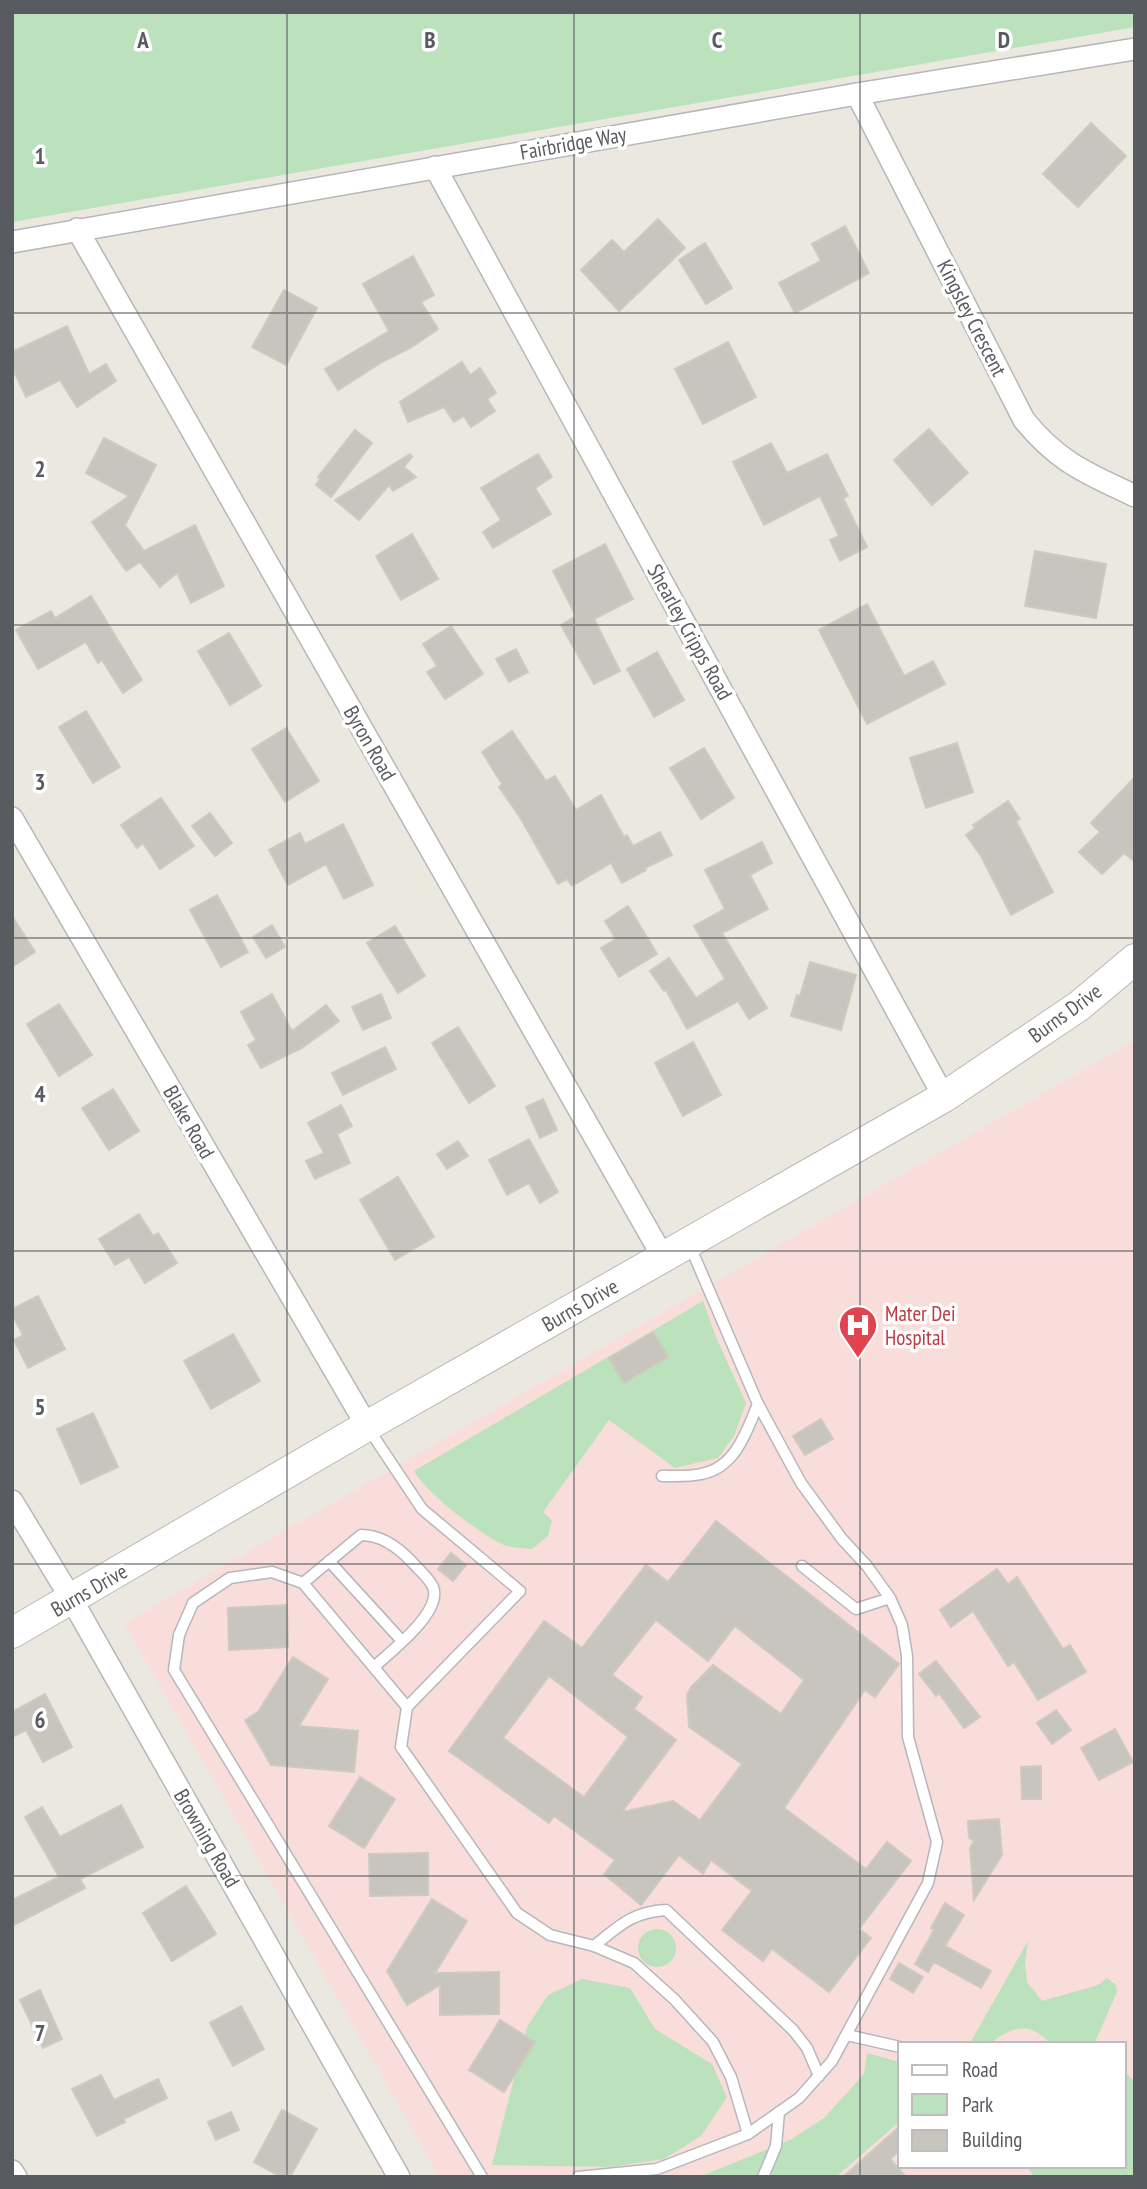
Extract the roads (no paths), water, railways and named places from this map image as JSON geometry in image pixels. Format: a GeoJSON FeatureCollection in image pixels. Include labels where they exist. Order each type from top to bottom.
{"type":"FeatureCollection","features":[{"type":"Feature","properties":{"kind":"main road","name":"Burns Drive"},"geometry":{"type":"LineString","coordinates":[[12,1633],[367,1426],[944,1097],[1079,1006],[1135,959]]}},
{"type":"Feature","properties":{"kind":"street","name":"Fairbridge Way"},"geometry":{"type":"LineString","coordinates":[[12,242],[857,94],[1135,49]]}},
{"type":"Feature","properties":{"kind":"street","name":"Kingsley Crescent"},"geometry":{"type":"LineString","coordinates":[[857,94],[1024,421],[1043,443],[1070,465],[1135,496]]}},
{"type":"Feature","properties":{"kind":"street","name":"Shearley Cripps Road"},"geometry":{"type":"LineString","coordinates":[[435,167],[944,1097]]}},
{"type":"Feature","properties":{"kind":"street","name":"Byron Road"},"geometry":{"type":"LineString","coordinates":[[77,229],[663,1258]]}},
{"type":"Feature","properties":{"kind":"street","name":"Blake Road"},"geometry":{"type":"LineString","coordinates":[[12,818],[367,1426]]}},
{"type":"Feature","properties":{"kind":"street","name":"Browning Road"},"geometry":{"type":"LineString","coordinates":[[12,1501],[72,1600],[399,2177]]}},
{"type":"Feature","properties":{"kind":"street"},"geometry":{"type":"LineString","coordinates":[[12,2171],[16,2177]]}},
{"type":"Feature","properties":{"kind":"lane"},"geometry":{"type":"LineString","coordinates":[[578,2177],[657,2169],[748,2134],[799,2098],[832,2061],[847,2035],[928,1884],[937,1842],[908,1737],[907,1656],[902,1625],[890,1598],[801,1483],[758,1404],[689,1243]]}},
{"type":"Feature","properties":{"kind":"lane"},"geometry":{"type":"LineString","coordinates":[[662,1476],[702,1474],[724,1465],[741,1444],[758,1404]]}},
{"type":"Feature","properties":{"kind":"lane"},"geometry":{"type":"LineString","coordinates":[[367,1426],[422,1509],[520,1591],[407,1707],[401,1747],[517,1913],[550,1935],[594,1946],[634,1963],[675,2000],[713,2042],[731,2077],[748,2134]]}},
{"type":"Feature","properties":{"kind":"lane"},"geometry":{"type":"LineString","coordinates":[[303,1583],[361,1535],[373,1535],[390,1544],[427,1578],[434,1590],[430,1610],[422,1622],[374,1667]]}},
{"type":"Feature","properties":{"kind":"lane"},"geometry":{"type":"LineString","coordinates":[[329,1562],[402,1641]]}},
{"type":"Feature","properties":{"kind":"lane"},"geometry":{"type":"LineString","coordinates":[[802,1566],[856,1609],[890,1598]]}},
{"type":"Feature","properties":{"kind":"lane"},"geometry":{"type":"LineString","coordinates":[[407,1707],[303,1583],[272,1572],[230,1578],[193,1603],[179,1635],[174,1670],[482,2177]]}},
{"type":"Feature","properties":{"kind":"lane"},"geometry":{"type":"LineString","coordinates":[[594,1946],[630,1918],[647,1911],[666,1910],[793,2030],[807,2048],[819,2076]]}},
{"type":"Feature","properties":{"kind":"lane"},"geometry":{"type":"LineString","coordinates":[[847,2035],[898,2048]]}},
{"type":"Feature","properties":{"kind":"lane"},"geometry":{"type":"LineString","coordinates":[[763,2177],[776,2146],[779,2112]]}},
{"type":"Feature","properties":{"kind":"place","name":"Mater Dei Hospital"},"geometry":{"type":"Point","coordinates":[858,1359]}}]}
